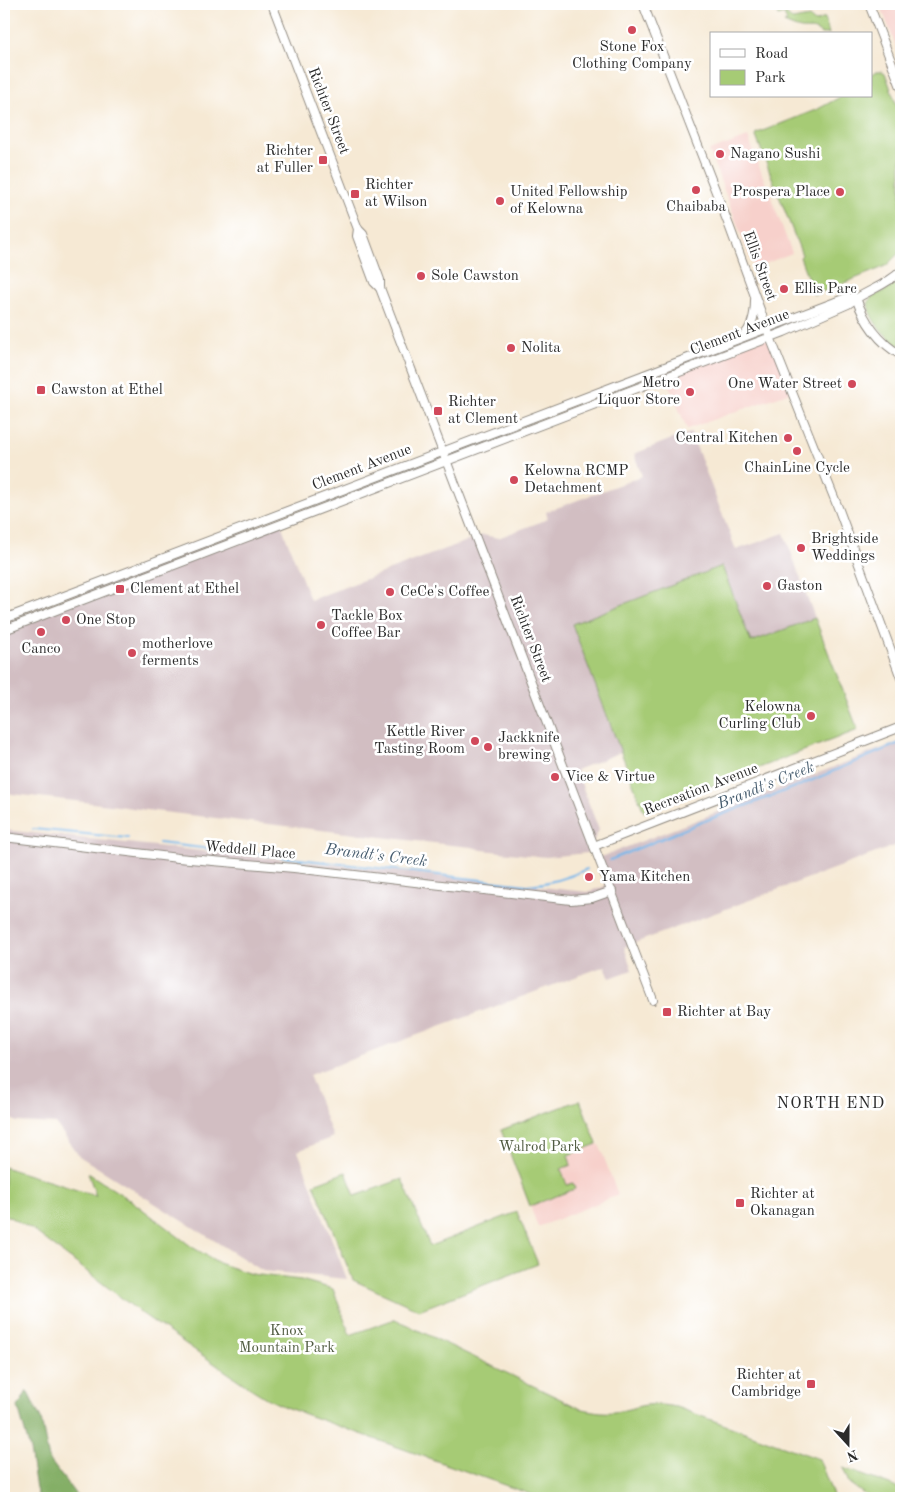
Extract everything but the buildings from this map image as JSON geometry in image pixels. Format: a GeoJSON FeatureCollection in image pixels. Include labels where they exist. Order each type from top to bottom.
{"type":"FeatureCollection","features":[{"type":"Feature","properties":{"kind":"main road","name":"Richter Street"},"geometry":{"type":"LineString","coordinates":[[272,4],[358,228],[363,234],[380,280],[380,288],[653,1000]]}},
{"type":"Feature","properties":{"kind":"main road","name":"Ellis Street"},"geometry":{"type":"LineString","coordinates":[[643,4],[770,337],[835,501],[901,678]]}},
{"type":"Feature","properties":{"kind":"main road"},"geometry":{"type":"LineString","coordinates":[[869,4],[901,87]]}},
{"type":"Feature","properties":{"kind":"main road"},"geometry":{"type":"LineString","coordinates":[[901,271],[881,286],[856,298],[876,335],[901,355]]}},
{"type":"Feature","properties":{"kind":"main road"},"geometry":{"type":"LineString","coordinates":[[741,338],[747,333],[752,322],[755,310],[755,295]]}},
{"type":"Feature","properties":{"kind":"main road","name":"Clement Avenue"},"geometry":{"type":"LineString","coordinates":[[4,619],[846,298],[856,298]]}},
{"type":"Feature","properties":{"kind":"main road","name":"Clement Avenue"},"geometry":{"type":"LineString","coordinates":[[4,630],[770,337],[848,304],[856,298]]}},
{"type":"Feature","properties":{"kind":"main road","name":"Recreation Avenue"},"geometry":{"type":"LineString","coordinates":[[594,846],[901,727]]}},
{"type":"Feature","properties":{"kind":"main road","name":"Weddell Place"},"geometry":{"type":"LineString","coordinates":[[4,837],[178,858],[294,868],[571,900],[587,899],[612,891]]}},
{"type":"Feature","properties":{"kind":"shaded area"},"geometry":{"type":"Polygon","coordinates":[[[880,4],[901,4],[901,59],[880,4]]]}},
{"type":"Feature","properties":{"kind":"shaded area"},"geometry":{"type":"Polygon","coordinates":[[[748,137],[792,253],[754,268],[709,151],[748,137]]]}},
{"type":"Feature","properties":{"kind":"shaded area"},"geometry":{"type":"Polygon","coordinates":[[[767,328],[793,391],[687,429],[662,368],[767,328]]]}},
{"type":"Feature","properties":{"kind":"shaded area"},"geometry":{"type":"Polygon","coordinates":[[[691,433],[736,550],[784,533],[815,618],[751,642],[722,567],[573,624],[621,752],[576,770],[599,830],[587,853],[546,857],[4,793],[4,623],[279,519],[310,600],[483,535],[498,538],[548,519],[546,512],[642,476],[634,454],[691,433]]]}},
{"type":"Feature","properties":{"kind":"shaded area"},"geometry":{"type":"Polygon","coordinates":[[[901,741],[901,857],[897,845],[624,947],[632,970],[610,978],[605,966],[309,1075],[333,1137],[298,1151],[347,1279],[263,1271],[79,1156],[56,1124],[17,1122],[4,1115],[4,830],[587,892],[606,886],[596,859],[901,741]]]}},
{"type":"Feature","properties":{"kind":"shaded area"},"geometry":{"type":"Polygon","coordinates":[[[599,1144],[618,1195],[538,1227],[530,1206],[566,1192],[554,1162],[599,1144]]]}},
{"type":"Feature","properties":{"kind":"green space"},"geometry":{"type":"Polygon","coordinates":[[[774,4],[783,4],[787,15],[793,20],[809,17],[815,22],[825,18],[828,32],[799,29],[784,23],[787,22],[784,14],[778,16],[774,4]]]}},
{"type":"Feature","properties":{"kind":"green space","name":"Prospera Place"},"geometry":{"type":"Polygon","coordinates":[[[877,71],[885,73],[901,117],[901,251],[887,265],[814,295],[800,257],[802,255],[755,134],[818,109],[838,98],[872,98],[872,74],[877,71]]]}},
{"type":"Feature","properties":{"kind":"green space"},"geometry":{"type":"Polygon","coordinates":[[[901,279],[901,347],[880,329],[869,311],[868,304],[871,297],[886,290],[901,279]]]}},
{"type":"Feature","properties":{"kind":"green space"},"geometry":{"type":"Polygon","coordinates":[[[722,566],[751,642],[815,618],[858,730],[644,812],[572,624],[722,566]]]}},
{"type":"Feature","properties":{"kind":"green space","name":"Walrod Park"},"geometry":{"type":"Polygon","coordinates":[[[580,1100],[597,1144],[568,1155],[571,1165],[561,1169],[567,1185],[573,1183],[575,1189],[530,1206],[501,1130],[580,1100]]]}},
{"type":"Feature","properties":{"kind":"green space","name":"Knox Mountain Park"},"geometry":{"type":"Polygon","coordinates":[[[4,1167],[96,1196],[88,1173],[133,1202],[192,1247],[221,1264],[251,1274],[301,1280],[333,1289],[350,1335],[395,1319],[579,1408],[596,1412],[610,1412],[645,1405],[676,1407],[819,1459],[834,1498],[541,1498],[285,1407],[247,1386],[141,1313],[33,1230],[4,1214],[4,1167]]]}},
{"type":"Feature","properties":{"kind":"green space"},"geometry":{"type":"Polygon","coordinates":[[[346,1172],[355,1196],[402,1179],[430,1246],[517,1212],[538,1264],[419,1310],[353,1280],[314,1184],[346,1172]]]}},
{"type":"Feature","properties":{"kind":"green space"},"geometry":{"type":"Polygon","coordinates":[[[27,1391],[41,1419],[49,1459],[80,1498],[39,1498],[30,1450],[18,1407],[27,1391]]]}},
{"type":"Feature","properties":{"kind":"green space"},"geometry":{"type":"Polygon","coordinates":[[[843,1468],[901,1489],[901,1498],[869,1498],[849,1483],[843,1468]]]}},
{"type":"Feature","properties":{"kind":"waterway","name":"Brandt's Creek"},"geometry":{"type":"LineString","coordinates":[[610,860],[901,744]]}},
{"type":"Feature","properties":{"kind":"waterway","name":"Brandt's Creek"},"geometry":{"type":"LineString","coordinates":[[33,829],[128,838]]}},
{"type":"Feature","properties":{"kind":"waterway","name":"Brandt's Creek"},"geometry":{"type":"LineString","coordinates":[[159,843],[527,885],[558,880],[587,869]]}},
{"type":"Feature","properties":{"kind":"place","name":"Stone Fox Clothing Company"},"geometry":{"type":"Point","coordinates":[632,30]}},
{"type":"Feature","properties":{"kind":"place","name":"Nagano Sushi"},"geometry":{"type":"Point","coordinates":[720,154]}},
{"type":"Feature","properties":{"kind":"place","name":"Richter at Fuller"},"geometry":{"type":"Point","coordinates":[323,160]}},
{"type":"Feature","properties":{"kind":"place","name":"Chaibaba"},"geometry":{"type":"Point","coordinates":[696,190]}},
{"type":"Feature","properties":{"kind":"place","name":"Prospera Place"},"geometry":{"type":"Point","coordinates":[840,192]}},
{"type":"Feature","properties":{"kind":"place","name":"Richter at Wilson"},"geometry":{"type":"Point","coordinates":[355,194]}},
{"type":"Feature","properties":{"kind":"place","name":"United Fellowship of Kelowna"},"geometry":{"type":"Point","coordinates":[500,201]}},
{"type":"Feature","properties":{"kind":"place","name":"Sole Cawston"},"geometry":{"type":"Point","coordinates":[421,276]}},
{"type":"Feature","properties":{"kind":"place","name":"Ellis Parc"},"geometry":{"type":"Point","coordinates":[784,289]}},
{"type":"Feature","properties":{"kind":"place","name":"Nolita"},"geometry":{"type":"Point","coordinates":[511,348]}},
{"type":"Feature","properties":{"kind":"place","name":"One Water Street"},"geometry":{"type":"Point","coordinates":[852,384]}},
{"type":"Feature","properties":{"kind":"place","name":"Cawston at Ethel"},"geometry":{"type":"Point","coordinates":[41,390]}},
{"type":"Feature","properties":{"kind":"place","name":"Metro Liquor Store"},"geometry":{"type":"Point","coordinates":[690,392]}},
{"type":"Feature","properties":{"kind":"place","name":"Richter at Clement"},"geometry":{"type":"Point","coordinates":[438,411]}},
{"type":"Feature","properties":{"kind":"place","name":"Central Kitchen"},"geometry":{"type":"Point","coordinates":[788,438]}},
{"type":"Feature","properties":{"kind":"place","name":"ChainLine Cycle"},"geometry":{"type":"Point","coordinates":[797,451]}},
{"type":"Feature","properties":{"kind":"place","name":"Kelowna RCMP Detachment"},"geometry":{"type":"Point","coordinates":[514,480]}},
{"type":"Feature","properties":{"kind":"place","name":"Brightside Weddings"},"geometry":{"type":"Point","coordinates":[801,548]}},
{"type":"Feature","properties":{"kind":"place","name":"Gaston"},"geometry":{"type":"Point","coordinates":[767,586]}},
{"type":"Feature","properties":{"kind":"place","name":"Clement at Ethel"},"geometry":{"type":"Point","coordinates":[120,589]}},
{"type":"Feature","properties":{"kind":"place","name":"CeCe's Coffee"},"geometry":{"type":"Point","coordinates":[390,592]}},
{"type":"Feature","properties":{"kind":"place","name":"One Stop"},"geometry":{"type":"Point","coordinates":[66,620]}},
{"type":"Feature","properties":{"kind":"place","name":"Tackle Box Coffee Bar"},"geometry":{"type":"Point","coordinates":[321,625]}},
{"type":"Feature","properties":{"kind":"place","name":"Canco"},"geometry":{"type":"Point","coordinates":[41,632]}},
{"type":"Feature","properties":{"kind":"place","name":"motherlove ferments"},"geometry":{"type":"Point","coordinates":[132,653]}},
{"type":"Feature","properties":{"kind":"place","name":"Kelowna Curling Club"},"geometry":{"type":"Point","coordinates":[811,716]}},
{"type":"Feature","properties":{"kind":"place","name":"Kettle River Tasting Room"},"geometry":{"type":"Point","coordinates":[475,741]}},
{"type":"Feature","properties":{"kind":"place","name":"Jackknife brewing"},"geometry":{"type":"Point","coordinates":[488,747]}},
{"type":"Feature","properties":{"kind":"place","name":"Vice & Virtue"},"geometry":{"type":"Point","coordinates":[555,777]}},
{"type":"Feature","properties":{"kind":"place","name":"Yama Kitchen"},"geometry":{"type":"Point","coordinates":[589,877]}},
{"type":"Feature","properties":{"kind":"place","name":"Richter at Bay"},"geometry":{"type":"Point","coordinates":[667,1012]}},
{"type":"Feature","properties":{"kind":"place","name":"Richter at Okanagan"},"geometry":{"type":"Point","coordinates":[740,1203]}},
{"type":"Feature","properties":{"kind":"place","name":"Richter at Cambridge"},"geometry":{"type":"Point","coordinates":[811,1384]}},
{"type":"Feature","properties":{"kind":"district","name":"NORTH END"},"geometry":{"type":"Point","coordinates":[831,1104]}}]}
